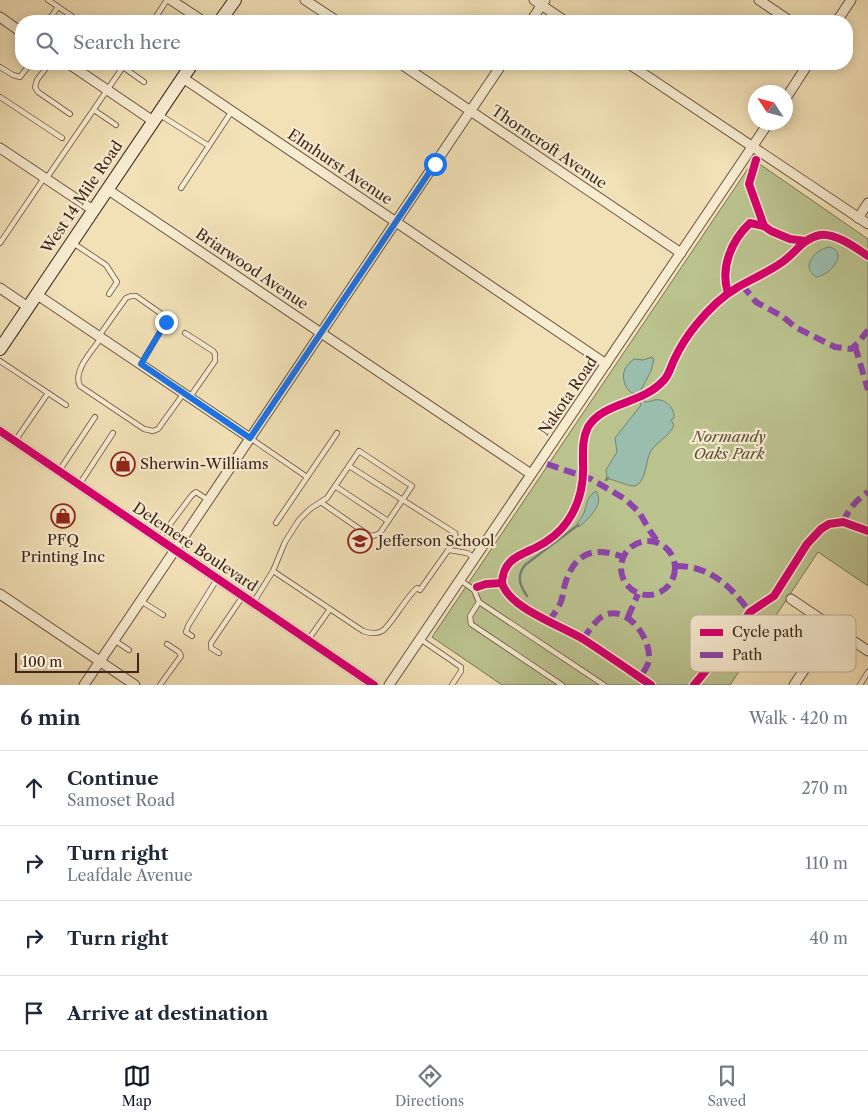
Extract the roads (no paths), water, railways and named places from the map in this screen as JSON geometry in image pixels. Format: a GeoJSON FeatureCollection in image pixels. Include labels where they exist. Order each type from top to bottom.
{"type":"FeatureCollection","features":[{"type":"Feature","properties":{"kind":"main road"},"geometry":{"type":"LineString","coordinates":[[224,15],[235,0]]}},
{"type":"Feature","properties":{"kind":"main road","name":"West 14 Mile Road"},"geometry":{"type":"LineString","coordinates":[[0,349],[188,70]]}},
{"type":"Feature","properties":{"kind":"street"},"geometry":{"type":"LineString","coordinates":[[171,0],[193,15]]}},
{"type":"Feature","properties":{"kind":"street"},"geometry":{"type":"LineString","coordinates":[[305,0],[328,15]]}},
{"type":"Feature","properties":{"kind":"street"},"geometry":{"type":"LineString","coordinates":[[759,0],[781,15]]}},
{"type":"Feature","properties":{"kind":"street"},"geometry":{"type":"LineString","coordinates":[[841,15],[852,0]]}},
{"type":"Feature","properties":{"kind":"street"},"geometry":{"type":"LineString","coordinates":[[534,15],[540,2],[558,15]]}},
{"type":"Feature","properties":{"kind":"street"},"geometry":{"type":"LineString","coordinates":[[0,17],[15,28]]}},
{"type":"Feature","properties":{"kind":"street"},"geometry":{"type":"LineString","coordinates":[[78,70],[156,117]]}},
{"type":"Feature","properties":{"kind":"street","name":"Thorncroft Avenue"},"geometry":{"type":"LineString","coordinates":[[410,70],[681,253]]}},
{"type":"Feature","properties":{"kind":"street"},"geometry":{"type":"LineString","coordinates":[[84,685],[498,70]]}},
{"type":"Feature","properties":{"kind":"street"},"geometry":{"type":"LineString","coordinates":[[638,70],[868,224]]}},
{"type":"Feature","properties":{"kind":"street"},"geometry":{"type":"LineString","coordinates":[[793,87],[804,70]]}},
{"type":"Feature","properties":{"kind":"street","name":"Elmhurst Avenue"},"geometry":{"type":"LineString","coordinates":[[182,78],[606,364]]}},
{"type":"Feature","properties":{"kind":"street","name":"Nakota Road"},"geometry":{"type":"LineString","coordinates":[[389,685],[764,130]]}},
{"type":"Feature","properties":{"kind":"street"},"geometry":{"type":"LineString","coordinates":[[0,148],[93,210]]}},
{"type":"Feature","properties":{"kind":"street","name":"Briarwood Avenue"},"geometry":{"type":"LineString","coordinates":[[107,189],[532,474]]}},
{"type":"Feature","properties":{"kind":"street"},"geometry":{"type":"LineString","coordinates":[[858,218],[868,203]]}},
{"type":"Feature","properties":{"kind":"street"},"geometry":{"type":"LineString","coordinates":[[0,288],[28,307]]}},
{"type":"Feature","properties":{"kind":"street"},"geometry":{"type":"LineString","coordinates":[[36,294],[250,438]]}},
{"type":"Feature","properties":{"kind":"street","name":"Delemere Boulevard"},"geometry":{"type":"LineString","coordinates":[[0,431],[374,685]]}},
{"type":"Feature","properties":{"kind":"street"},"geometry":{"type":"LineString","coordinates":[[0,594],[135,685]]}},
{"type":"Feature","properties":{"kind":"street"},"geometry":{"type":"LineString","coordinates":[[791,599],[815,615]]}},
{"type":"Feature","properties":{"kind":"street"},"geometry":{"type":"LineString","coordinates":[[856,643],[868,651]]}},
{"type":"Feature","properties":{"kind":"street"},"geometry":{"type":"LineString","coordinates":[[794,685],[803,672]]}},
{"type":"Feature","properties":{"kind":"lane"},"geometry":{"type":"LineString","coordinates":[[48,0],[70,15]]}},
{"type":"Feature","properties":{"kind":"lane"},"geometry":{"type":"LineString","coordinates":[[157,15],[167,0]]}},
{"type":"Feature","properties":{"kind":"lane"},"geometry":{"type":"LineString","coordinates":[[52,15],[58,7]]}},
{"type":"Feature","properties":{"kind":"lane"},"geometry":{"type":"LineString","coordinates":[[0,67],[13,76],[20,77],[25,70]]}},
{"type":"Feature","properties":{"kind":"lane"},"geometry":{"type":"LineString","coordinates":[[45,70],[35,87],[38,92],[70,114]]}},
{"type":"Feature","properties":{"kind":"lane"},"geometry":{"type":"LineString","coordinates":[[0,243],[121,70]]}},
{"type":"Feature","properties":{"kind":"lane"},"geometry":{"type":"LineString","coordinates":[[129,70],[144,82]]}},
{"type":"Feature","properties":{"kind":"lane"},"geometry":{"type":"LineString","coordinates":[[0,97],[62,138]]}},
{"type":"Feature","properties":{"kind":"lane"},"geometry":{"type":"LineString","coordinates":[[3,108],[7,102]]}},
{"type":"Feature","properties":{"kind":"lane"},"geometry":{"type":"LineString","coordinates":[[94,110],[116,125]]}},
{"type":"Feature","properties":{"kind":"lane"},"geometry":{"type":"LineString","coordinates":[[181,188],[232,110]]}},
{"type":"Feature","properties":{"kind":"lane"},"geometry":{"type":"LineString","coordinates":[[156,117],[209,146]]}},
{"type":"Feature","properties":{"kind":"lane"},"geometry":{"type":"LineString","coordinates":[[71,242],[106,266],[117,282],[109,294]]}},
{"type":"Feature","properties":{"kind":"lane"},"geometry":{"type":"LineString","coordinates":[[141,364],[166,322],[163,315],[136,296],[131,296],[126,298],[100,337],[80,370],[78,382],[80,386],[144,429],[153,431],[161,426],[216,358],[213,351],[185,333]]}},
{"type":"Feature","properties":{"kind":"lane"},"geometry":{"type":"LineString","coordinates":[[0,361],[66,405]]}},
{"type":"Feature","properties":{"kind":"lane"},"geometry":{"type":"LineString","coordinates":[[15,441],[48,393]]}},
{"type":"Feature","properties":{"kind":"lane"},"geometry":{"type":"LineString","coordinates":[[59,471],[96,417]]}},
{"type":"Feature","properties":{"kind":"lane"},"geometry":{"type":"LineString","coordinates":[[78,485],[113,433]]}},
{"type":"Feature","properties":{"kind":"lane"},"geometry":{"type":"LineString","coordinates":[[276,523],[337,433]]}},
{"type":"Feature","properties":{"kind":"lane"},"geometry":{"type":"LineString","coordinates":[[250,438],[307,477]]}},
{"type":"Feature","properties":{"kind":"lane"},"geometry":{"type":"LineString","coordinates":[[253,603],[273,571],[285,542],[300,520],[310,509],[322,502],[359,451],[412,486],[380,533],[373,536],[370,536],[322,502]]}},
{"type":"Feature","properties":{"kind":"lane"},"geometry":{"type":"LineString","coordinates":[[273,571],[363,631],[373,634],[382,631],[410,595],[417,588],[420,590],[427,582],[456,539],[455,534],[349,466]]}},
{"type":"Feature","properties":{"kind":"lane"},"geometry":{"type":"LineString","coordinates":[[335,486],[388,521]]}},
{"type":"Feature","properties":{"kind":"lane"},"geometry":{"type":"LineString","coordinates":[[159,539],[192,495],[196,492],[208,500]]}},
{"type":"Feature","properties":{"kind":"lane"},"geometry":{"type":"LineString","coordinates":[[449,550],[467,553],[475,558]]}},
{"type":"Feature","properties":{"kind":"lane"},"geometry":{"type":"LineString","coordinates":[[192,636],[186,632],[188,626],[218,579]]}},
{"type":"Feature","properties":{"kind":"lane"},"geometry":{"type":"LineString","coordinates":[[460,580],[474,590],[480,602],[604,685]]}},
{"type":"Feature","properties":{"kind":"lane"},"geometry":{"type":"LineString","coordinates":[[219,653],[210,648],[211,643],[243,596]]}},
{"type":"Feature","properties":{"kind":"lane"},"geometry":{"type":"LineString","coordinates":[[141,601],[163,615]]}},
{"type":"Feature","properties":{"kind":"lane"},"geometry":{"type":"LineString","coordinates":[[480,602],[470,616],[471,624],[562,685]]}},
{"type":"Feature","properties":{"kind":"lane"},"geometry":{"type":"LineString","coordinates":[[308,640],[330,609]]}},
{"type":"Feature","properties":{"kind":"lane"},"geometry":{"type":"LineString","coordinates":[[420,639],[461,667],[461,671],[452,685]]}},
{"type":"Feature","properties":{"kind":"lane"},"geometry":{"type":"LineString","coordinates":[[114,640],[129,650]]}},
{"type":"Feature","properties":{"kind":"lane"},"geometry":{"type":"LineString","coordinates":[[160,685],[181,656],[179,652],[167,644]]}},
{"type":"Feature","properties":{"kind":"lane"},"geometry":{"type":"LineString","coordinates":[[860,685],[868,672]]}},
{"type":"Feature","properties":{"kind":"waterway"},"geometry":{"type":"LineString","coordinates":[[527,596],[520,581],[522,569],[578,525]]}},
{"type":"Feature","properties":{"kind":"place","name":"Sherwin-Williams"},"geometry":{"type":"Point","coordinates":[123,464]}},
{"type":"Feature","properties":{"kind":"place","name":"PFQ Printing Inc"},"geometry":{"type":"Point","coordinates":[63,516]}},
{"type":"Feature","properties":{"kind":"place","name":"Jefferson School"},"geometry":{"type":"Point","coordinates":[360,541]}},
{"type":"Feature","properties":{"kind":"park label","name":"Normandy Oaks Park"},"geometry":{"type":"Point","coordinates":[729,446]}}]}
